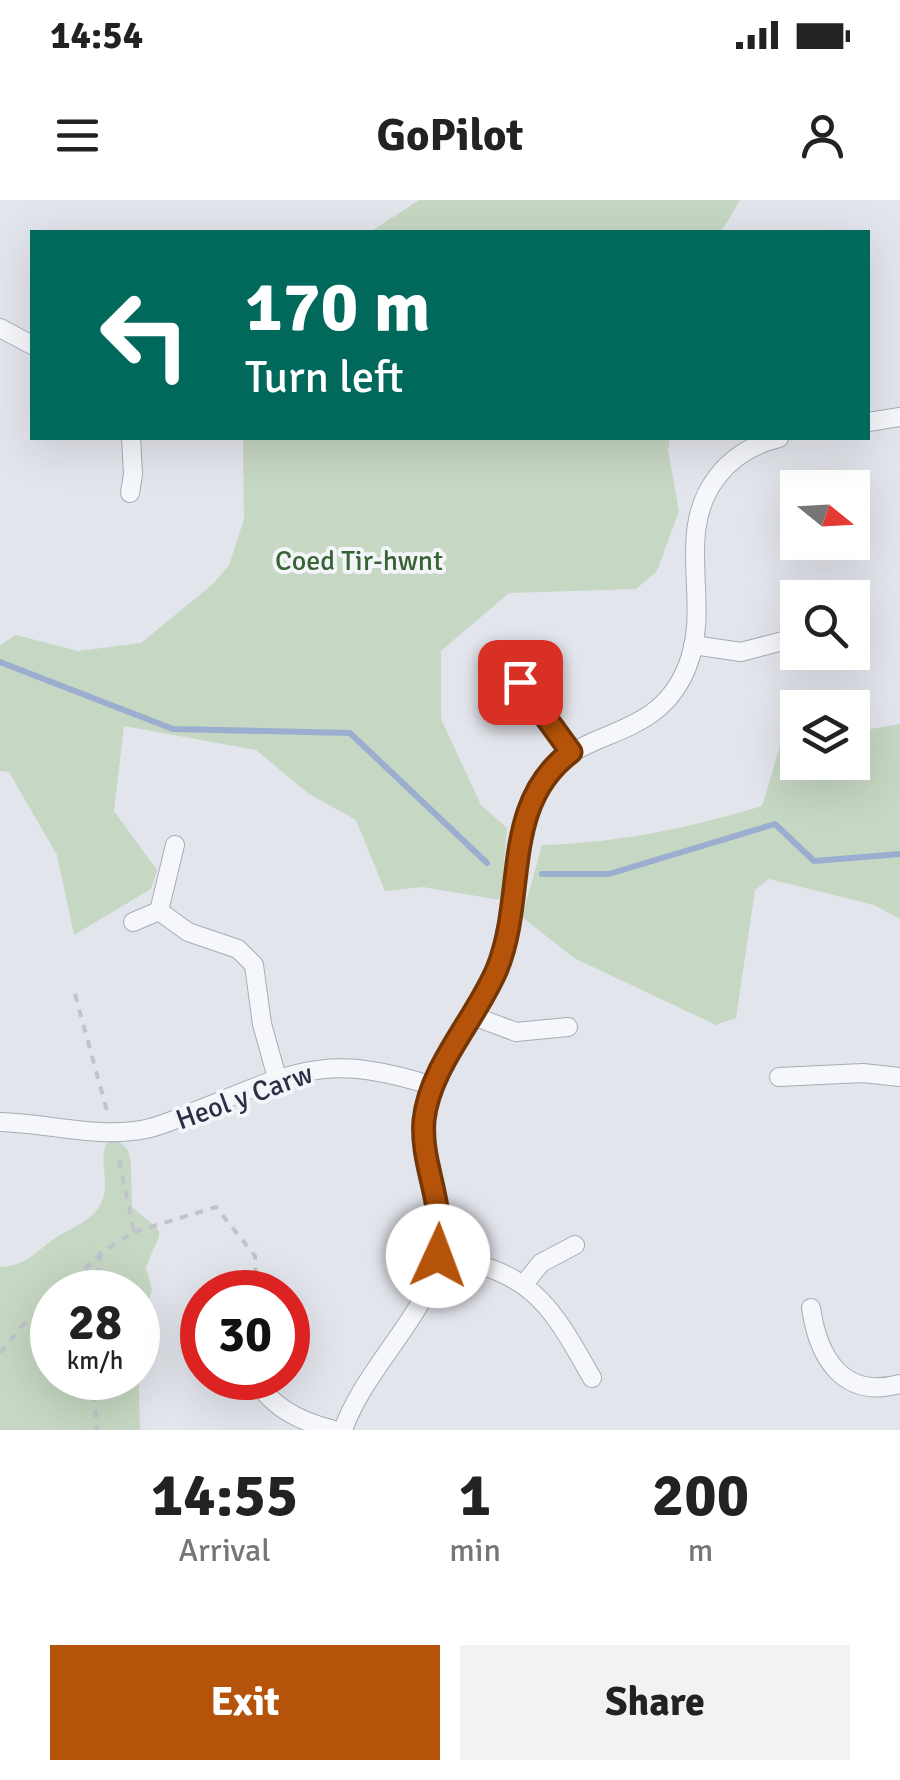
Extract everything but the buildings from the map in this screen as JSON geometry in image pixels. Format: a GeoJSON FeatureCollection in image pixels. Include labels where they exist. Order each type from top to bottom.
{"type":"FeatureCollection","features":[{"type":"Feature","properties":{"kind":"street"},"geometry":{"type":"LineString","coordinates":[[0,328],[30,344]]}},
{"type":"Feature","properties":{"kind":"street"},"geometry":{"type":"LineString","coordinates":[[870,422],[900,416]]}},
{"type":"Feature","properties":{"kind":"street"},"geometry":{"type":"LineString","coordinates":[[130,492],[132,440]]}},
{"type":"Feature","properties":{"kind":"street"},"geometry":{"type":"LineString","coordinates":[[343,1430],[364,1382],[429,1286],[438,1256],[439,1200],[424,1132],[433,1086],[497,968],[506,940],[528,804],[537,786],[571,752],[619,734],[655,712],[679,684],[694,645],[698,604],[692,542],[700,504],[736,457],[774,440]]}},
{"type":"Feature","properties":{"kind":"street"},"geometry":{"type":"LineString","coordinates":[[694,645],[741,652],[780,642]]}},
{"type":"Feature","properties":{"kind":"street"},"geometry":{"type":"LineString","coordinates":[[159,912],[175,845]]}},
{"type":"Feature","properties":{"kind":"street"},"geometry":{"type":"LineString","coordinates":[[133,922],[159,912]]}},
{"type":"Feature","properties":{"kind":"street"},"geometry":{"type":"LineString","coordinates":[[159,912],[188,932],[238,949],[254,965],[262,1024],[276,1078]]}},
{"type":"Feature","properties":{"kind":"street"},"geometry":{"type":"LineString","coordinates":[[473,1016],[516,1032],[568,1028]]}},
{"type":"Feature","properties":{"kind":"street","name":"Heol y Carw"},"geometry":{"type":"LineString","coordinates":[[0,1122],[113,1132],[166,1124],[276,1078],[311,1068],[375,1070],[433,1086]]}},
{"type":"Feature","properties":{"kind":"street"},"geometry":{"type":"LineString","coordinates":[[780,1077],[863,1073],[900,1078]]}},
{"type":"Feature","properties":{"kind":"street"},"geometry":{"type":"LineString","coordinates":[[524,1284],[541,1263],[575,1245]]}},
{"type":"Feature","properties":{"kind":"street"},"geometry":{"type":"LineString","coordinates":[[438,1256],[491,1267],[524,1284],[557,1318],[592,1378]]}},
{"type":"Feature","properties":{"kind":"street"},"geometry":{"type":"LineString","coordinates":[[812,1308],[816,1340],[838,1372],[870,1387],[900,1384]]}},
{"type":"Feature","properties":{"kind":"street"},"geometry":{"type":"LineString","coordinates":[[272,1400],[286,1412],[334,1430]]}},
{"type":"Feature","properties":{"kind":"lane"},"geometry":{"type":"LineString","coordinates":[[520,682],[571,752]]}},
{"type":"Feature","properties":{"kind":"path"},"geometry":{"type":"LineString","coordinates":[[75,994],[113,1132],[134,1232]]}},
{"type":"Feature","properties":{"kind":"path"},"geometry":{"type":"LineString","coordinates":[[83,1270],[100,1253],[134,1232],[216,1207],[254,1256],[255,1270]]}},
{"type":"Feature","properties":{"kind":"path"},"geometry":{"type":"LineString","coordinates":[[98,1270],[100,1253]]}},
{"type":"Feature","properties":{"kind":"path"},"geometry":{"type":"LineString","coordinates":[[0,1353],[30,1319]]}},
{"type":"Feature","properties":{"kind":"path"},"geometry":{"type":"LineString","coordinates":[[95,1400],[97,1430]]}},
{"type":"Feature","properties":{"kind":"green space"},"geometry":{"type":"Polygon","coordinates":[[[419,200],[740,200],[722,230],[373,230],[419,200]]]}},
{"type":"Feature","properties":{"kind":"green space","name":"Coed Tir-hwnt"},"geometry":{"type":"Polygon","coordinates":[[[243,440],[670,440],[679,511],[657,571],[636,589],[509,593],[441,651],[441,719],[481,805],[507,828],[501,900],[423,887],[385,891],[356,820],[309,794],[256,750],[124,726],[114,811],[157,870],[151,889],[74,935],[57,855],[9,772],[0,771],[0,645],[16,635],[78,651],[141,643],[213,584],[229,565],[244,519],[243,440]]]}},
{"type":"Feature","properties":{"kind":"green space"},"geometry":{"type":"Polygon","coordinates":[[[900,724],[900,919],[874,905],[769,879],[755,890],[736,1018],[716,1025],[574,958],[522,917],[542,845],[653,833],[762,806],[780,746],[780,780],[870,780],[870,729],[900,724]]]}},
{"type":"Feature","properties":{"kind":"green space"},"geometry":{"type":"Polygon","coordinates":[[[108,1141],[119,1141],[128,1150],[132,1207],[157,1229],[159,1238],[147,1270],[30,1270],[30,1400],[139,1400],[140,1430],[0,1430],[0,1267],[26,1260],[93,1215],[104,1194],[103,1160],[108,1141]]]}},
{"type":"Feature","properties":{"kind":"waterway"},"geometry":{"type":"LineString","coordinates":[[0,662],[173,729],[350,733],[487,863]]}},
{"type":"Feature","properties":{"kind":"waterway"},"geometry":{"type":"LineString","coordinates":[[542,874],[609,874],[775,824],[814,861],[900,854]]}},
{"type":"Feature","properties":{"kind":"route"},"geometry":{"type":"LineString","coordinates":[[438,1256],[439,1200],[424,1132],[428,1103],[433,1086],[497,968],[514,898],[518,847],[528,804],[551,769],[571,752],[520,682]]}}]}
